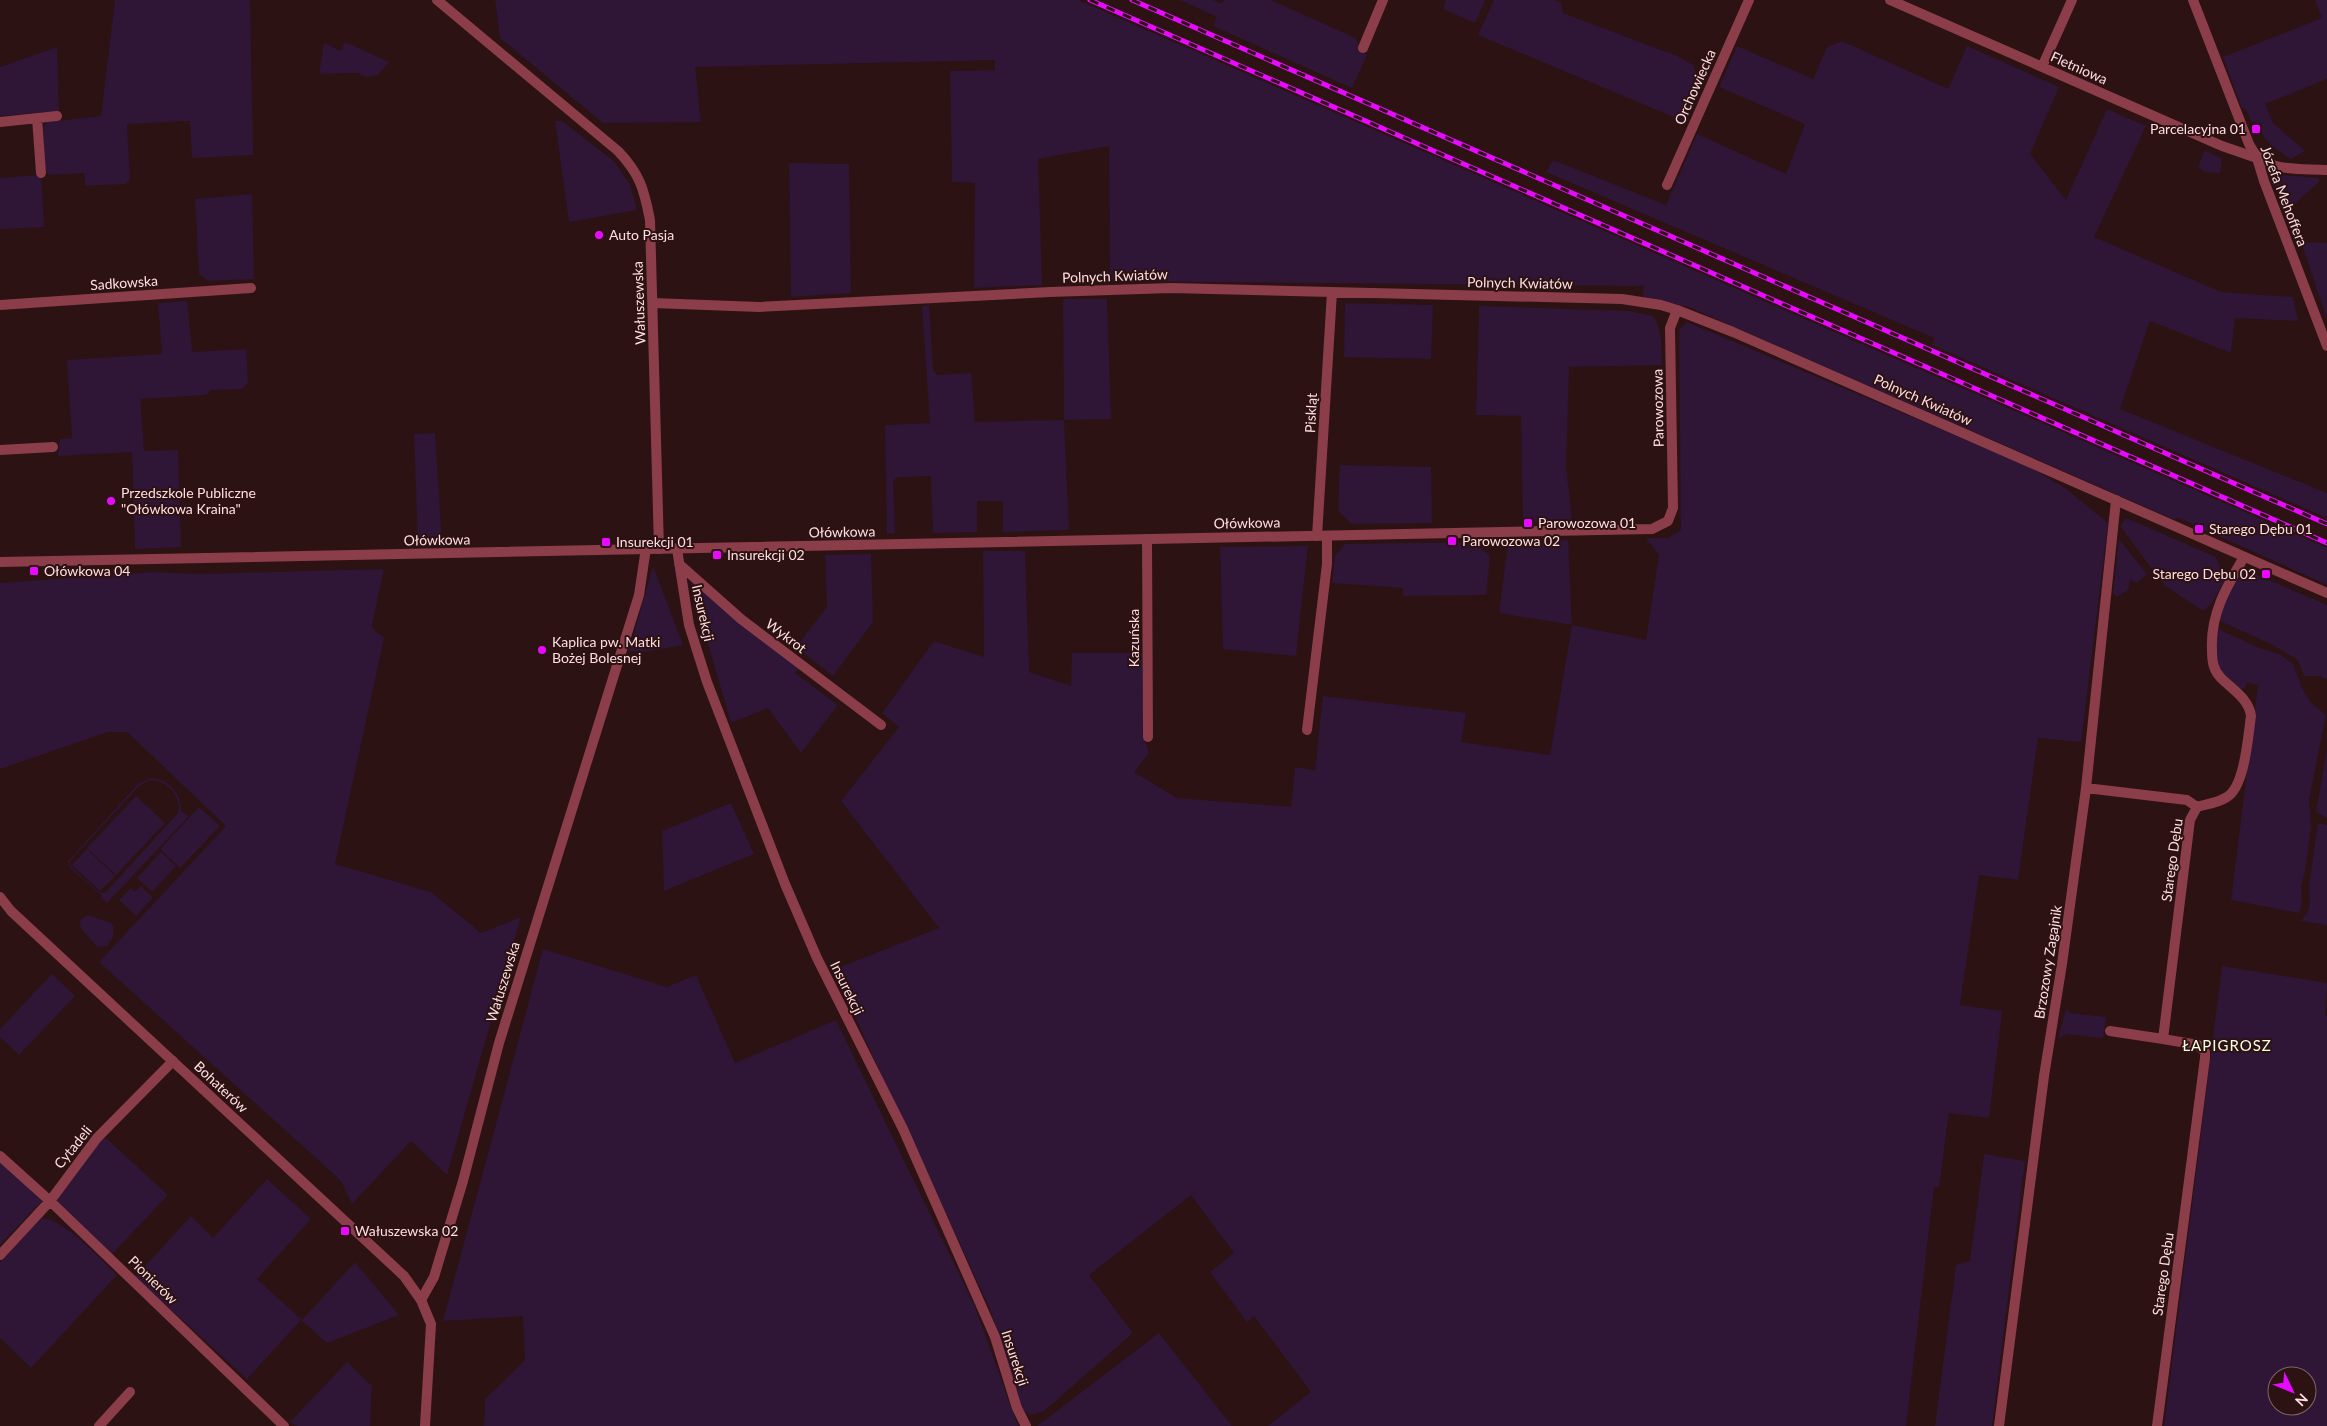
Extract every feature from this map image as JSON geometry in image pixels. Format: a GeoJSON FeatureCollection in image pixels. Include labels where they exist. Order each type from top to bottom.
{"type":"FeatureCollection","features":[{"type":"Feature","properties":{"kind":"street","name":"Wałuszewska"},"geometry":{"type":"LineString","coordinates":[[437,0],[618,151],[633,166],[645,192],[650,220],[659,549]]}},
{"type":"Feature","properties":{"kind":"street"},"geometry":{"type":"LineString","coordinates":[[1363,48],[1383,0]]}},
{"type":"Feature","properties":{"kind":"street","name":"Orchowiecka"},"geometry":{"type":"LineString","coordinates":[[1667,186],[1748,0]]}},
{"type":"Feature","properties":{"kind":"street","name":"Fletniowa"},"geometry":{"type":"LineString","coordinates":[[1890,0],[2232,150],[2277,167],[2327,170]]}},
{"type":"Feature","properties":{"kind":"street"},"geometry":{"type":"LineString","coordinates":[[2042,67],[2072,0]]}},
{"type":"Feature","properties":{"kind":"street","name":"Józefa Mehoffera"},"geometry":{"type":"LineString","coordinates":[[2193,0],[2249,144],[2257,158],[2327,346]]}},
{"type":"Feature","properties":{"kind":"street"},"geometry":{"type":"LineString","coordinates":[[0,122],[57,116]]}},
{"type":"Feature","properties":{"kind":"street"},"geometry":{"type":"LineString","coordinates":[[37,118],[41,173]]}},
{"type":"Feature","properties":{"kind":"street","name":"Sadkowska"},"geometry":{"type":"LineString","coordinates":[[0,305],[251,288]]}},
{"type":"Feature","properties":{"kind":"street","name":"Polnych Kwiatów"},"geometry":{"type":"LineString","coordinates":[[653,302],[759,307],[1050,292],[1171,288],[1622,299],[1661,304],[1733,332],[2327,593]]}},
{"type":"Feature","properties":{"kind":"street","name":"Piskląt"},"geometry":{"type":"LineString","coordinates":[[1307,730],[1327,564],[1322,536],[1332,292]]}},
{"type":"Feature","properties":{"kind":"street","name":"Parowozowa"},"geometry":{"type":"LineString","coordinates":[[1673,508],[1670,328],[1677,310]]}},
{"type":"Feature","properties":{"kind":"street"},"geometry":{"type":"LineString","coordinates":[[0,450],[53,447]]}},
{"type":"Feature","properties":{"kind":"street","name":"Brzozowy Zagajnik"},"geometry":{"type":"LineString","coordinates":[[1999,1426],[2044,1076],[2062,964],[2086,788],[2116,500]]}},
{"type":"Feature","properties":{"kind":"street","name":"Ołówkowa"},"geometry":{"type":"LineString","coordinates":[[0,562],[1652,529],[1668,521],[1673,508]]}},
{"type":"Feature","properties":{"kind":"street","name":"Kazuńska"},"geometry":{"type":"LineString","coordinates":[[1147,539],[1148,737]]}},
{"type":"Feature","properties":{"kind":"street","name":"Wałuszewska"},"geometry":{"type":"LineString","coordinates":[[422,1300],[434,1277],[463,1181],[498,1043],[639,595],[646,548]]}},
{"type":"Feature","properties":{"kind":"street","name":"Insurekcji"},"geometry":{"type":"LineString","coordinates":[[677,549],[689,625],[701,663],[785,884],[883,1094],[903,1129],[995,1337],[1018,1408],[1026,1426]]}},
{"type":"Feature","properties":{"kind":"street","name":"Starego Dębu"},"geometry":{"type":"LineString","coordinates":[[2163,1039],[2190,820],[2197,807],[2228,797],[2236,788],[2240,778],[2251,716],[2250,706],[2219,676],[2213,667],[2211,640],[2212,620],[2225,589],[2244,556]]}},
{"type":"Feature","properties":{"kind":"street","name":"Wykrot"},"geometry":{"type":"LineString","coordinates":[[679,564],[741,619],[881,725]]}},
{"type":"Feature","properties":{"kind":"street"},"geometry":{"type":"LineString","coordinates":[[2086,788],[2186,800],[2197,807]]}},
{"type":"Feature","properties":{"kind":"street","name":"Bohaterów"},"geometry":{"type":"LineString","coordinates":[[0,897],[11,911],[404,1276],[422,1300]]}},
{"type":"Feature","properties":{"kind":"street","name":"Starego Dębu"},"geometry":{"type":"LineString","coordinates":[[2110,1031],[2198,1045],[2205,1052],[2157,1426]]}},
{"type":"Feature","properties":{"kind":"street","name":"Cytadeli"},"geometry":{"type":"LineString","coordinates":[[0,1255],[50,1201],[97,1138],[173,1061]]}},
{"type":"Feature","properties":{"kind":"street","name":"Pionierów"},"geometry":{"type":"LineString","coordinates":[[0,1156],[50,1201],[284,1426]]}},
{"type":"Feature","properties":{"kind":"street"},"geometry":{"type":"LineString","coordinates":[[422,1300],[431,1324],[425,1426]]}},
{"type":"Feature","properties":{"kind":"street"},"geometry":{"type":"LineString","coordinates":[[99,1426],[130,1392]]}},
{"type":"Feature","properties":{"kind":"shaded area"},"geometry":{"type":"Polygon","coordinates":[[[115,0],[250,0],[253,155],[192,158],[190,121],[127,124],[130,179],[125,184],[85,186],[84,173],[48,175],[45,167],[43,127],[47,122],[101,116],[115,0]]]}},
{"type":"Feature","properties":{"kind":"shaded area"},"geometry":{"type":"Polygon","coordinates":[[[495,0],[1078,0],[2327,548],[2327,585],[2181,519],[2176,518],[2175,520],[1689,307],[1643,298],[1644,286],[1110,281],[1109,146],[1038,159],[1042,285],[974,288],[975,183],[952,182],[950,71],[995,70],[995,60],[695,67],[701,122],[603,123],[500,38],[495,0]]]}},
{"type":"Feature","properties":{"kind":"shaded area"},"geometry":{"type":"Polygon","coordinates":[[[1180,0],[1213,0],[1222,4],[1224,0],[1271,0],[1357,39],[1359,51],[1367,55],[1352,88],[1213,26],[1217,17],[1180,0]]]}},
{"type":"Feature","properties":{"kind":"shaded area"},"geometry":{"type":"Polygon","coordinates":[[[1446,0],[1485,1],[1475,23],[1443,9],[1446,0]]]}},
{"type":"Feature","properties":{"kind":"shaded area"},"geometry":{"type":"Polygon","coordinates":[[[1494,0],[1555,0],[1561,3],[1563,13],[1677,56],[1693,65],[1701,87],[1683,121],[1478,35],[1494,0]]]}},
{"type":"Feature","properties":{"kind":"shaded area"},"geometry":{"type":"Polygon","coordinates":[[[2315,0],[2327,0],[2327,79],[2265,104],[2273,123],[2305,151],[2291,159],[2270,144],[2256,122],[2252,123],[2245,108],[2242,109],[2223,57],[2322,18],[2315,0]]]}},
{"type":"Feature","properties":{"kind":"shaded area"},"geometry":{"type":"Polygon","coordinates":[[[1842,41],[1948,89],[1967,46],[2059,87],[2030,154],[2066,200],[2107,109],[2146,126],[2094,237],[2221,292],[2293,297],[2298,321],[2235,318],[2231,353],[2150,321],[2120,409],[2327,493],[2327,518],[1932,345],[1934,338],[1546,172],[1553,160],[1666,205],[1697,134],[1786,174],[1805,124],[1719,87],[1737,46],[1813,79],[1827,47],[1842,41]]]}},
{"type":"Feature","properties":{"kind":"shaded area"},"geometry":{"type":"Polygon","coordinates":[[[345,42],[389,62],[378,75],[366,77],[358,73],[319,74],[324,43],[341,51],[345,42]]]}},
{"type":"Feature","properties":{"kind":"shaded area"},"geometry":{"type":"Polygon","coordinates":[[[57,47],[59,111],[0,116],[0,67],[57,47]]]}},
{"type":"Feature","properties":{"kind":"shaded area"},"geometry":{"type":"Polygon","coordinates":[[[555,121],[562,121],[614,161],[630,185],[637,210],[569,222],[555,121]]]}},
{"type":"Feature","properties":{"kind":"shaded area"},"geometry":{"type":"Polygon","coordinates":[[[2205,150],[2222,159],[2220,173],[2205,172],[2198,167],[2205,150]]]}},
{"type":"Feature","properties":{"kind":"shaded area"},"geometry":{"type":"Polygon","coordinates":[[[789,163],[849,164],[851,293],[791,297],[789,163]]]}},
{"type":"Feature","properties":{"kind":"shaded area"},"geometry":{"type":"Polygon","coordinates":[[[41,175],[44,227],[0,229],[0,178],[41,175]]]}},
{"type":"Feature","properties":{"kind":"shaded area"},"geometry":{"type":"Polygon","coordinates":[[[2281,175],[2319,178],[2319,182],[2290,208],[2284,208],[2274,185],[2276,179],[2281,175]]]}},
{"type":"Feature","properties":{"kind":"shaded area"},"geometry":{"type":"Polygon","coordinates":[[[252,194],[254,279],[208,281],[199,274],[195,199],[252,194]]]}},
{"type":"Feature","properties":{"kind":"shaded area"},"geometry":{"type":"Polygon","coordinates":[[[2301,242],[2327,243],[2327,316],[2326,316],[2301,242]]]}},
{"type":"Feature","properties":{"kind":"shaded area"},"geometry":{"type":"Polygon","coordinates":[[[1063,299],[1107,299],[1111,419],[1064,420],[1063,299]]]}},
{"type":"Feature","properties":{"kind":"shaded area"},"geometry":{"type":"Polygon","coordinates":[[[187,301],[192,352],[246,349],[248,383],[242,389],[211,390],[206,395],[140,399],[144,451],[178,450],[181,547],[135,549],[132,452],[58,456],[60,439],[72,438],[67,360],[162,354],[158,303],[187,301]]]}},
{"type":"Feature","properties":{"kind":"shaded area"},"geometry":{"type":"Polygon","coordinates":[[[1345,303],[1433,305],[1431,359],[1344,357],[1345,303]]]}},
{"type":"Feature","properties":{"kind":"shaded area"},"geometry":{"type":"Polygon","coordinates":[[[929,305],[933,369],[937,375],[971,373],[975,422],[1064,420],[1069,530],[1003,532],[1003,501],[977,501],[977,532],[933,533],[931,476],[898,477],[893,481],[895,533],[887,534],[885,425],[930,423],[922,306],[929,305]]]}},
{"type":"Feature","properties":{"kind":"shaded area"},"geometry":{"type":"Polygon","coordinates":[[[1479,306],[1629,311],[1653,316],[1658,325],[1662,365],[1569,367],[1566,467],[1572,520],[1523,522],[1521,416],[1476,415],[1479,306]]]}},
{"type":"Feature","properties":{"kind":"shaded area"},"geometry":{"type":"Polygon","coordinates":[[[1687,322],[2026,465],[2065,488],[2108,523],[2081,742],[2038,738],[2018,880],[1979,875],[1960,1005],[2002,1011],[1989,1118],[1949,1113],[1939,1187],[1934,1187],[1906,1426],[1268,1426],[1311,1392],[1254,1316],[1247,1322],[1210,1272],[1234,1253],[1191,1195],[1089,1275],[1133,1333],[1044,1411],[1031,1415],[1023,1410],[990,1309],[833,970],[939,928],[841,801],[899,727],[882,713],[934,641],[984,657],[983,551],[1025,551],[1029,672],[1071,686],[1072,653],[1142,653],[1143,734],[1149,753],[1134,772],[1177,798],[1291,807],[1295,767],[1315,770],[1323,696],[1466,713],[1461,742],[1550,755],[1572,625],[1646,640],[1659,555],[1646,538],[1668,538],[1681,530],[1679,330],[1687,322]]]}},
{"type":"Feature","properties":{"kind":"shaded area"},"geometry":{"type":"Polygon","coordinates":[[[435,433],[442,543],[418,544],[414,434],[435,433]]]}},
{"type":"Feature","properties":{"kind":"shaded area"},"geometry":{"type":"Polygon","coordinates":[[[1340,465],[1431,467],[1432,523],[1351,524],[1338,510],[1340,465]]]}},
{"type":"Feature","properties":{"kind":"shaded area"},"geometry":{"type":"Polygon","coordinates":[[[2126,518],[2216,557],[2225,580],[2212,603],[2203,611],[2164,585],[2120,526],[2126,518]]]}},
{"type":"Feature","properties":{"kind":"shaded area"},"geometry":{"type":"Polygon","coordinates":[[[2119,539],[2147,574],[2137,583],[2130,580],[2128,590],[2117,597],[2113,593],[2119,539]]]}},
{"type":"Feature","properties":{"kind":"shaded area"},"geometry":{"type":"Polygon","coordinates":[[[1568,540],[1572,625],[1499,613],[1508,543],[1568,540]]]}},
{"type":"Feature","properties":{"kind":"shaded area"},"geometry":{"type":"Polygon","coordinates":[[[1476,542],[1490,557],[1486,595],[1403,596],[1403,588],[1332,583],[1335,556],[1345,544],[1476,542]]]}},
{"type":"Feature","properties":{"kind":"shaded area"},"geometry":{"type":"Polygon","coordinates":[[[1308,546],[1296,656],[1223,649],[1220,547],[1308,546]]]}},
{"type":"Feature","properties":{"kind":"shaded area"},"geometry":{"type":"Polygon","coordinates":[[[871,554],[873,622],[833,676],[796,647],[827,607],[825,555],[871,554]]]}},
{"type":"Feature","properties":{"kind":"shaded area"},"geometry":{"type":"Polygon","coordinates":[[[653,566],[683,645],[645,652],[629,651],[653,566]]]}},
{"type":"Feature","properties":{"kind":"shaded area"},"geometry":{"type":"Polygon","coordinates":[[[384,569],[372,625],[374,630],[384,638],[335,864],[431,892],[481,933],[521,917],[447,1175],[411,1141],[352,1204],[341,1181],[99,962],[226,826],[127,732],[108,732],[0,769],[0,583],[156,572],[196,574],[384,569]]]}},
{"type":"Feature","properties":{"kind":"shaded area"},"geometry":{"type":"Polygon","coordinates":[[[2246,570],[2327,605],[2327,679],[2322,678],[2322,676],[2304,676],[2297,659],[2271,644],[2222,622],[2219,618],[2233,585],[2246,570]]]}},
{"type":"Feature","properties":{"kind":"shaded area"},"geometry":{"type":"Polygon","coordinates":[[[690,582],[800,666],[795,673],[838,705],[801,753],[768,708],[731,723],[690,582]]]}},
{"type":"Feature","properties":{"kind":"shaded area"},"geometry":{"type":"Polygon","coordinates":[[[2216,628],[2262,649],[2280,654],[2293,664],[2302,688],[2310,702],[2326,715],[2309,800],[2311,826],[2306,866],[2301,886],[2302,903],[2299,913],[2231,900],[2258,685],[2247,682],[2245,688],[2240,690],[2220,669],[2217,657],[2216,628]]]}},
{"type":"Feature","properties":{"kind":"shaded area"},"geometry":{"type":"Polygon","coordinates":[[[2327,749],[2327,818],[2316,812],[2327,749]]]}},
{"type":"Feature","properties":{"kind":"shaded area"},"geometry":{"type":"Polygon","coordinates":[[[151,778],[169,784],[177,793],[181,811],[189,816],[107,903],[101,898],[102,896],[70,868],[68,861],[138,784],[151,778]],[[150,780],[139,786],[70,861],[71,867],[100,893],[105,893],[178,813],[178,801],[172,790],[156,781],[150,780]]]}},
{"type":"Feature","properties":{"kind":"shaded area"},"geometry":{"type":"Polygon","coordinates":[[[136,796],[165,823],[116,875],[87,848],[136,796]]]}},
{"type":"Feature","properties":{"kind":"shaded area"},"geometry":{"type":"Polygon","coordinates":[[[731,803],[754,854],[664,891],[662,831],[731,803]]]}},
{"type":"Feature","properties":{"kind":"shaded area"},"geometry":{"type":"Polygon","coordinates":[[[199,807],[220,826],[180,868],[160,849],[199,807]]]}},
{"type":"Feature","properties":{"kind":"shaded area"},"geometry":{"type":"Polygon","coordinates":[[[2318,823],[2327,825],[2327,925],[2301,921],[2308,911],[2310,903],[2309,886],[2318,823]]]}},
{"type":"Feature","properties":{"kind":"shaded area"},"geometry":{"type":"Polygon","coordinates":[[[87,849],[115,876],[100,891],[72,865],[87,849]]]}},
{"type":"Feature","properties":{"kind":"shaded area"},"geometry":{"type":"Polygon","coordinates":[[[161,852],[176,866],[152,892],[137,878],[161,852]]]}},
{"type":"Feature","properties":{"kind":"shaded area"},"geometry":{"type":"Polygon","coordinates":[[[141,886],[153,898],[136,916],[119,900],[131,888],[135,892],[141,886]]]}},
{"type":"Feature","properties":{"kind":"shaded area"},"geometry":{"type":"Polygon","coordinates":[[[88,915],[111,923],[114,927],[113,937],[107,946],[97,947],[79,926],[81,919],[88,915]]]}},
{"type":"Feature","properties":{"kind":"shaded area"},"geometry":{"type":"Polygon","coordinates":[[[543,949],[667,987],[696,975],[735,1063],[836,1020],[975,1307],[1018,1426],[484,1426],[485,1399],[525,1360],[523,1316],[443,1321],[543,949]]]}},
{"type":"Feature","properties":{"kind":"shaded area"},"geometry":{"type":"Polygon","coordinates":[[[2222,966],[2327,983],[2325,1015],[2327,1016],[2327,1426],[2164,1426],[2222,966]]]}},
{"type":"Feature","properties":{"kind":"shaded area"},"geometry":{"type":"Polygon","coordinates":[[[52,974],[75,996],[19,1055],[0,1037],[0,1029],[52,974]]]}},
{"type":"Feature","properties":{"kind":"shaded area"},"geometry":{"type":"Polygon","coordinates":[[[2066,1009],[2071,1013],[2106,1017],[2103,1038],[2067,1034],[2058,1039],[2066,1009]]]}},
{"type":"Feature","properties":{"kind":"shaded area"},"geometry":{"type":"Polygon","coordinates":[[[104,1136],[168,1195],[112,1254],[56,1200],[88,1154],[104,1136]]]}},
{"type":"Feature","properties":{"kind":"shaded area"},"geometry":{"type":"Polygon","coordinates":[[[1984,1154],[2025,1161],[1992,1426],[1935,1426],[1956,1265],[1970,1261],[1984,1154]]]}},
{"type":"Feature","properties":{"kind":"shaded area"},"geometry":{"type":"Polygon","coordinates":[[[0,1162],[42,1201],[0,1245],[0,1162]]]}},
{"type":"Feature","properties":{"kind":"shaded area"},"geometry":{"type":"Polygon","coordinates":[[[267,1179],[311,1219],[257,1279],[302,1320],[355,1262],[399,1315],[327,1343],[301,1320],[247,1379],[135,1277],[191,1216],[213,1238],[267,1179]]]}},
{"type":"Feature","properties":{"kind":"shaded area"},"geometry":{"type":"Polygon","coordinates":[[[41,1218],[50,1220],[71,1232],[117,1275],[31,1368],[0,1338],[0,1263],[41,1218]]]}},
{"type":"Feature","properties":{"kind":"shaded area"},"geometry":{"type":"Polygon","coordinates":[[[1159,1333],[1232,1426],[1037,1426],[1159,1333]]]}},
{"type":"Feature","properties":{"kind":"shaded area"},"geometry":{"type":"Polygon","coordinates":[[[347,1362],[372,1386],[370,1426],[297,1426],[290,1422],[347,1362]]]}},
{"type":"Feature","properties":{"kind":"railway"},"geometry":{"type":"LineString","coordinates":[[1090,0],[2327,543]]}},
{"type":"Feature","properties":{"kind":"railway"},"geometry":{"type":"LineString","coordinates":[[1132,0],[2327,524]]}},
{"type":"Feature","properties":{"kind":"place","name":"Parcelacyjna 01"},"geometry":{"type":"Point","coordinates":[2256,129]}},
{"type":"Feature","properties":{"kind":"place","name":"Auto Pasja"},"geometry":{"type":"Point","coordinates":[599,235]}},
{"type":"Feature","properties":{"kind":"place","name":"Przedszkole Publiczne \"Ołówkowa Kraina\""},"geometry":{"type":"Point","coordinates":[111,501]}},
{"type":"Feature","properties":{"kind":"place","name":"Parowozowa 01"},"geometry":{"type":"Point","coordinates":[1528,523]}},
{"type":"Feature","properties":{"kind":"place","name":"Starego Dębu 01"},"geometry":{"type":"Point","coordinates":[2199,529]}},
{"type":"Feature","properties":{"kind":"place","name":"Parowozowa 02"},"geometry":{"type":"Point","coordinates":[1452,541]}},
{"type":"Feature","properties":{"kind":"place","name":"Insurekcji 01"},"geometry":{"type":"Point","coordinates":[606,542]}},
{"type":"Feature","properties":{"kind":"place","name":"Insurekcji 02"},"geometry":{"type":"Point","coordinates":[717,555]}},
{"type":"Feature","properties":{"kind":"place","name":"Ołówkowa 04"},"geometry":{"type":"Point","coordinates":[34,571]}},
{"type":"Feature","properties":{"kind":"place","name":"Starego Dębu 02"},"geometry":{"type":"Point","coordinates":[2266,574]}},
{"type":"Feature","properties":{"kind":"place","name":"Kaplica pw. Matki Bożej Bolesnej"},"geometry":{"type":"Point","coordinates":[542,650]}},
{"type":"Feature","properties":{"kind":"place","name":"Wałuszewska 02"},"geometry":{"type":"Point","coordinates":[345,1231]}},
{"type":"Feature","properties":{"kind":"district","name":"ŁAPIGROSZ"},"geometry":{"type":"Point","coordinates":[2227,1046]}}]}
